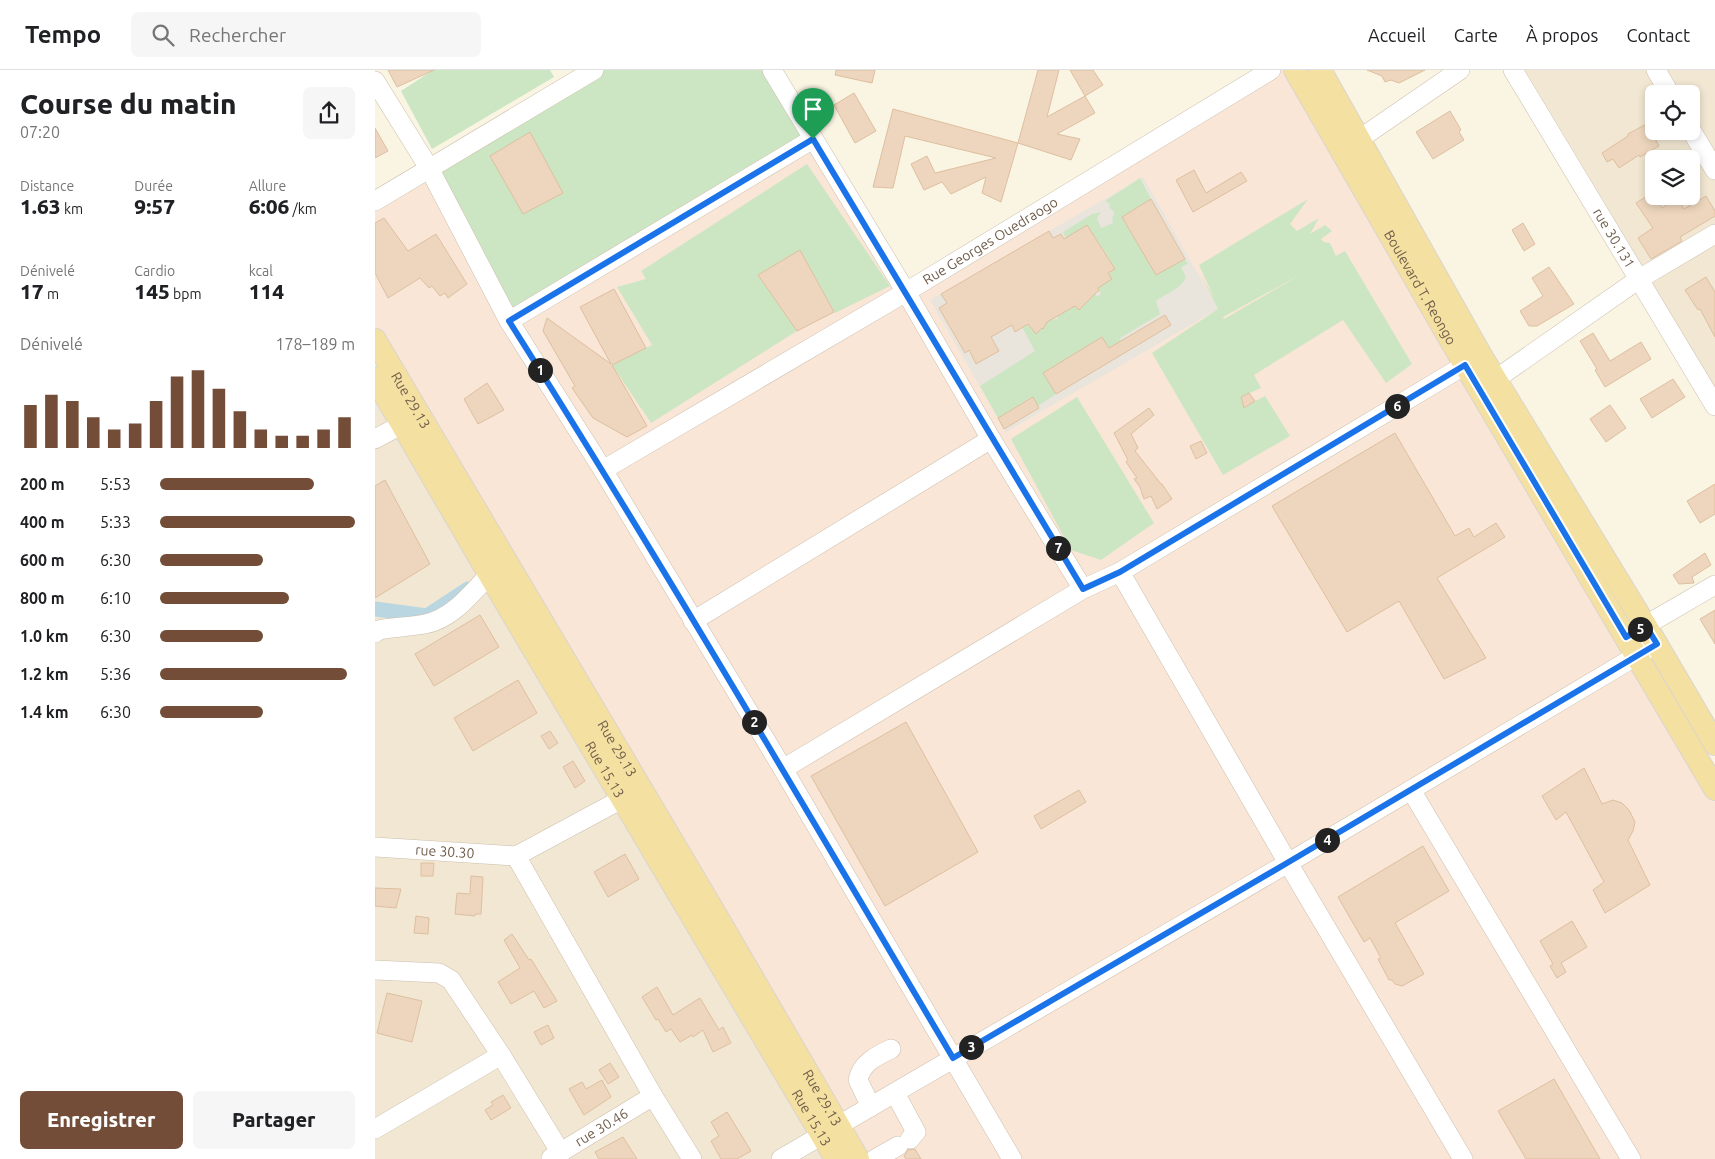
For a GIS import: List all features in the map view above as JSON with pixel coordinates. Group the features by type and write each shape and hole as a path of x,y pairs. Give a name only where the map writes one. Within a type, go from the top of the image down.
{"main road":[{"name":"Boulevard T. Reongo","path":"1295,70 1465,365 1715,789"},
{"name":"Boulevard T. Reongo","path":"1320,70 1480,354 1652,635 1715,744"},
{"name":"Rue 29.13","path":"375,340 710,905 830,1131 858,1159"},
{"name":"Rue 15.13","path":"375,378 622,799 830,1131 836,1159"}],"street":[{"path":"375,201 571,76 594,70"},
{"path":"772,70 906,292 991,439 1083,589"},
{"name":"Rue Georges Ouedraogo","path":"603,470 906,292 1271,70"},
{"path":"1359,140 1460,70"},
{"name":"rue 30.131","path":"1513,70 1715,406"},
{"path":"1659,71 1666,85"},
{"path":"375,81 429,168 509,321 603,470 783,770 1012,1159"},
{"path":"509,321 813,139"},
{"path":"1697,140 1715,170"},
{"path":"1496,378 1639,279 1715,234"},
{"path":"783,770 1083,589 1120,572 1465,365"},
{"path":"375,440 403,424"},
{"path":"693,621 991,439"},
{"path":"1120,572 1287,863 1463,1159"},
{"path":"375,633 378,630 425,624 440,619 461,604 489,575"},
{"path":"781,1159 1411,790 1631,646 1652,635 1715,585"},
{"path":"1411,790 1631,1159"},
{"path":"622,799 515,856 653,1096 692,1159"},
{"name":"rue 30.30","path":"375,847 515,856"},
{"path":"375,970 439,973 451,980 501,1055 555,1156"},
{"path":"871,1107 858,1080 859,1075 864,1065 891,1048"},
{"path":"375,1130 501,1055"},
{"path":"875,1159 904,1143 916,1132 895,1093"},
{"name":"rue 30.46","path":"555,1156 653,1096"}],"shaded area":[{"path":"600,70 773,70 906,292 1271,70 1295,70 1715,783 1715,1159 858,1159 375,340 375,201"},
{"path":"1525,70 1715,70 1715,388"},
{"path":"1143,177 1218,309 1006,432 930,300"},
{"path":"375,395 824,1159 375,1159"}],"green space":[{"path":"433,70 550,70 554,77 432,149 401,91"},
{"path":"604,70 770,70 809,141 511,319 435,171"},
{"path":"807,164 890,286 835,313 800,251 758,275 797,331 651,423 612,365 652,345 617,287 646,279 641,271"},
{"path":"1140,178 1151,199 1122,218 1156,274 1185,259 1188,264 1181,267 1186,277 1177,288 1156,301 1160,314 1120,338 1125,353 1115,359 1101,338 1044,373 1056,394 1038,406 1032,397 998,418 980,386 1035,351 1022,327 1028,324 1036,334 1039,330 1035,323 1044,329 1045,314 1051,320 1058,319 1054,311 1070,300 1079,310 1092,287 1097,297 1101,294 1095,284 1108,277 1113,267 1087,225 1066,238 1063,232 1092,214 1101,212 1097,218 1101,228 1113,223 1112,217 1114,212 1109,207 1110,204 1105,201"},
{"path":"1308,199 1290,224 1297,231 1319,218 1310,234 1325,225 1332,231 1321,239 1324,242 1330,243 1336,256 1345,251 1412,364 1386,383 1343,320 1254,375 1261,388 1241,397 1244,407 1265,396 1290,436 1223,475 1152,353 1218,309 1198,270 1214,298 1199,265","holes":["1305,272 1224,319 1223,317"]},
{"path":"1077,397 1154,523 1101,560 1071,550 1011,439"}],"building":[{"path":"388,70 434,70 397,87"},
{"path":"836,70 875,70 872,83 835,75"},
{"path":"1038,70 1059,70 1047,117 1085,96 1095,113 1057,134 1080,139 1071,160 1018,143"},
{"path":"1070,70 1093,70 1103,85 1085,96"},
{"path":"1367,70 1425,70 1399,83 1391,80 1385,82 1382,76"},
{"path":"854,93 876,131 855,143 834,105"},
{"path":"893,109 1018,143 1001,202 982,193 986,177 951,194 942,182 924,190 911,164 927,156 935,173 996,158 905,136 893,188 873,187"},
{"path":"1450,111 1461,130 1459,132 1464,140 1433,159 1416,132"},
{"path":"1645,125 1645,140 1656,140 1659,146 1652,150 1645,150 1645,154 1640,157 1639,155 1619,168 1613,159 1607,162 1602,153 1628,136 1628,134"},
{"path":"375,128 388,151 375,158"},
{"path":"530,132 563,193 523,214 490,156"},
{"path":"1194,170 1206,193 1241,172 1247,181 1193,212 1176,180"},
{"path":"1706,196 1715,211 1715,216 1680,237 1682,241 1651,259 1638,238 1653,228 1636,203 1645,197 1645,205 1660,205 1662,208 1666,205 1681,205 1684,209 1691,205 1700,205 1700,200"},
{"path":"1151,199 1185,259 1156,275 1122,217"},
{"path":"384,218 408,251 436,234 467,284 448,298 445,293 440,296 432,286 429,288 420,278 388,298 375,273 375,223"},
{"path":"1523,223 1535,244 1524,251 1512,230"},
{"path":"1087,225 1115,269 1108,273 1112,279 1098,288 1099,290 1079,310 1075,306 1047,322 1043,329 1036,334 1028,324 1015,332 1012,325 991,337 999,351 976,364 969,350 965,353 939,308 947,303 941,294 1049,231 1053,238 1061,234 1064,239"},
{"path":"800,250 834,312 797,331 758,275"},
{"path":"1549,267 1574,304 1537,326 1529,326 1520,311 1543,296 1532,278"},
{"path":"1706,277 1715,292 1715,337 1700,309 1698,310 1685,290"},
{"path":"614,289 646,348 612,365 647,426 627,437 593,418 572,388 575,386 543,331 547,318 611,364 580,307"},
{"path":"1165,315 1171,325 1056,394 1043,373 1102,337 1109,348"},
{"path":"1593,333 1610,361 1641,342 1651,359 1605,387 1595,370 1597,369 1580,341"},
{"path":"1673,379 1685,397 1652,418 1640,399"},
{"path":"487,383 504,410 478,424 464,399"},
{"path":"1249,393 1255,401 1244,408 1241,397"},
{"path":"1033,397 1039,408 1004,429 998,418"},
{"path":"1610,405 1626,428 1606,442 1590,419"},
{"path":"1149,408 1154,415 1131,434 1138,448 1135,451 1172,499 1157,509 1151,496 1144,499 1140,487 1134,479 1137,478 1126,462 1128,460 1114,433"},
{"path":"1395,433 1455,536 1469,528 1474,537 1496,523 1505,537 1437,578 1486,658 1444,679 1399,601 1347,632 1272,506"},
{"path":"1201,441 1207,453 1196,459 1190,446"},
{"path":"385,480 430,564 375,598 375,486"},
{"path":"1715,484 1715,514 1700,523 1687,501"},
{"path":"1705,553 1711,565 1692,577 1694,583 1679,584 1673,575"},
{"path":"1715,610 1715,644 1700,619"},
{"path":"480,615 499,647 434,686 415,654"},
{"path":"518,680 537,713 473,751 454,718"},
{"path":"906,722 978,852 885,906 811,776"},
{"path":"550,731 558,743 549,749 541,736"},
{"path":"573,761 585,781 575,788 563,767"},
{"path":"1584,768 1602,804 1613,800 1622,803 1629,810 1635,822 1628,840 1650,885 1605,913 1593,890 1604,882 1566,812 1556,820 1542,796"},
{"path":"1079,790 1086,802 1041,829 1034,816"},
{"path":"1423,846 1449,891 1395,923 1424,974 1402,986 1389,980 1378,959 1381,958 1370,938 1364,942 1338,897"},
{"path":"625,854 639,879 608,897 594,872"},
{"path":"421,863 434,863 433,876 421,876"},
{"path":"471,876 483,877 481,914 475,914 475,916 455,914 457,893 470,894"},
{"path":"375,888 401,889 396,908 375,906"},
{"path":"416,916 429,918 428,934 414,933"},
{"path":"1572,921 1587,947 1561,963 1566,972 1557,978 1550,966 1553,964 1540,941"},
{"path":"512,934 529,960 531,959 557,1001 544,1008 534,991 511,1004 498,982 520,968 504,940"},
{"path":"657,987 673,1015 700,998 719,1030 723,1027 731,1043 713,1052 703,1030 693,1037 692,1035 680,1042 671,1029 666,1032 642,997"},
{"path":"387,993 422,1001 412,1042 377,1033"},
{"path":"548,1025 554,1038 541,1045 534,1032"},
{"path":"610,1063 619,1077 608,1084 599,1070"},
{"path":"1554,1079 1600,1159 1526,1159 1498,1111"},
{"path":"602,1080 611,1097 584,1115 569,1089 582,1082 586,1089"},
{"path":"503,1095 511,1108 491,1120 485,1110 493,1105 491,1102"},
{"path":"727,1112 751,1151 737,1159 721,1159 711,1141 719,1136 711,1122"},
{"path":"623,1137 637,1159 599,1159 595,1152"},
{"path":"915,1149 921,1159 906,1159 904,1156 908,1150"}],"waterway":[{"path":"375,609 427,616 468,589"}],"route":[{"path":"813,139 906,292 991,439 1083,589 1120,572 1465,365 1626,637 1646,626 1657,644 953,1058 603,470 509,321 813,139"}]}
